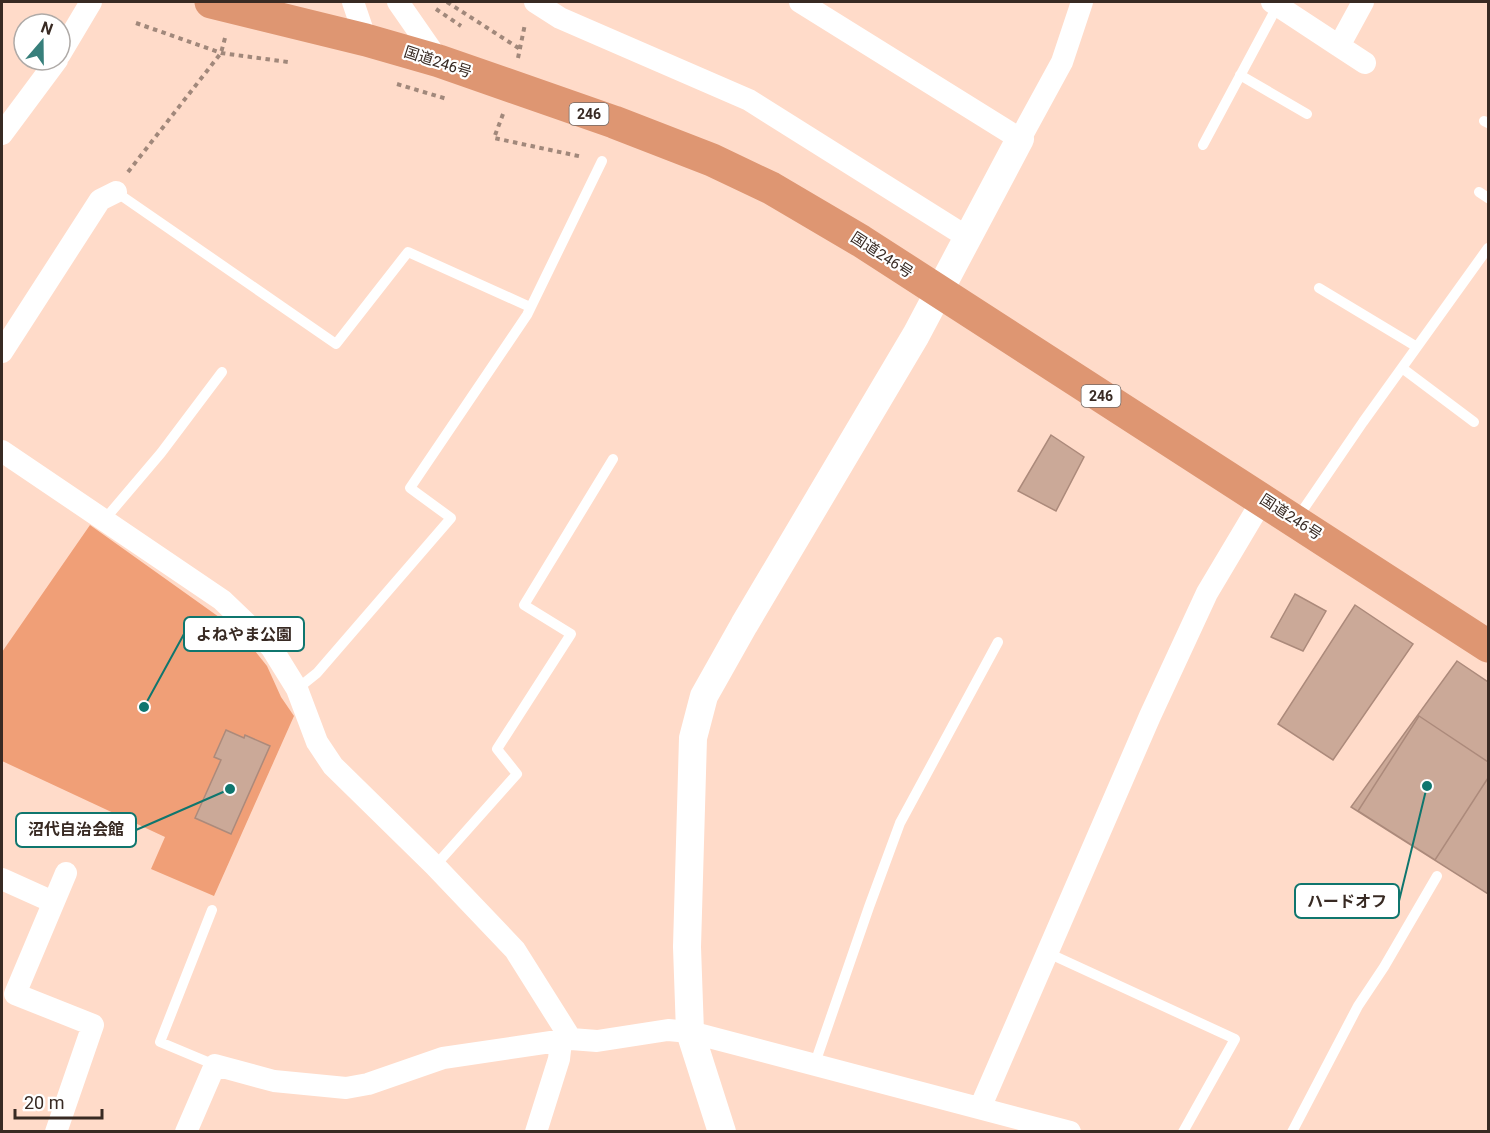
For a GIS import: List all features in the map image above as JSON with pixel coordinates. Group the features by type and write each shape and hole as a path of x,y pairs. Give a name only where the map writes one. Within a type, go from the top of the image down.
{"highway":[{"name":"国道246号","path":"211,2 366,40 440,62 614,122 712,160 771,188 861,241 1488,646"}],"street":[{"path":"72,34 91,2"},
{"path":"354,2 366,40"},
{"path":"398,2 440,62"},
{"path":"535,2 560,18 749,100 967,237"},
{"path":"800,2 1020,139"},
{"path":"722,1131 690,1032 687,947 693,738 704,696 916,335 1062,62 1082,2"},
{"path":"1339,46 1363,2"},
{"path":"1275,3 1365,63"},
{"path":"2,134 48,72"},
{"path":"2,352 100,200 116,192"},
{"path":"2,451 222,600 271,646 297,689 317,742 333,766 435,866 515,950 566,1040 536,1131"},
{"path":"980,1108 1150,716 1208,593 1263,499"},
{"path":"56,1131 93,1025 15,994 66,873"},
{"path":"2,879 53,902"},
{"path":"186,1131 215,1065 274,1081 345,1088 368,1084 443,1058 566,1040 597,1041 668,1030 690,1032 815,1063 1070,1131"}],"lane":[{"path":"1203,145 1275,3"},
{"path":"1240,75 1307,114"},
{"path":"297,689 316,673 451,518 410,488 527,315 602,161"},
{"path":"116,192 336,344 408,252 530,307"},
{"path":"1296,520 1488,248"},
{"path":"1319,288 1417,347"},
{"path":"1402,368 1474,422"},
{"path":"105,519 161,453 222,372"},
{"path":"435,866 517,774 497,749 571,634 524,605 613,459"},
{"path":"815,1063 900,823 998,642"},
{"path":"1292,1131 1358,1006 1384,967 1437,876"},
{"path":"212,910 160,1042 215,1065"},
{"path":"1048,953 1235,1039 1183,1131"}],"path":[{"path":"447,2 520,49"},
{"path":"435,8 461,26"},
{"path":"136,23 220,53 288,62"},
{"path":"116,192 133,163 220,53 227,31"},
{"path":"502,116 494,138 602,161"}],"shaded area":[{"path":"90,525 240,632 267,666 281,697 294,716 214,896 151,869 165,837 2,761 2,652"}],"building":[{"path":"1051,435 1084,457 1056,511 1018,491"},
{"path":"1295,594 1326,611 1303,651 1271,637"},
{"path":"1355,605 1413,644 1333,760 1278,724"},
{"path":"1457,661 1488,682 1488,894 1351,807"},
{"path":"1419,716 1488,762 1488,778 1435,860 1358,811"},
{"path":"226,730 270,746 231,834 195,818 221,760 214,757"}],"place":[{"name":"よねやま公園","path":"144,707"},
{"name":"ハードオフ","path":"1427,786"},
{"name":"沼代自治会館","path":"230,789"}]}
